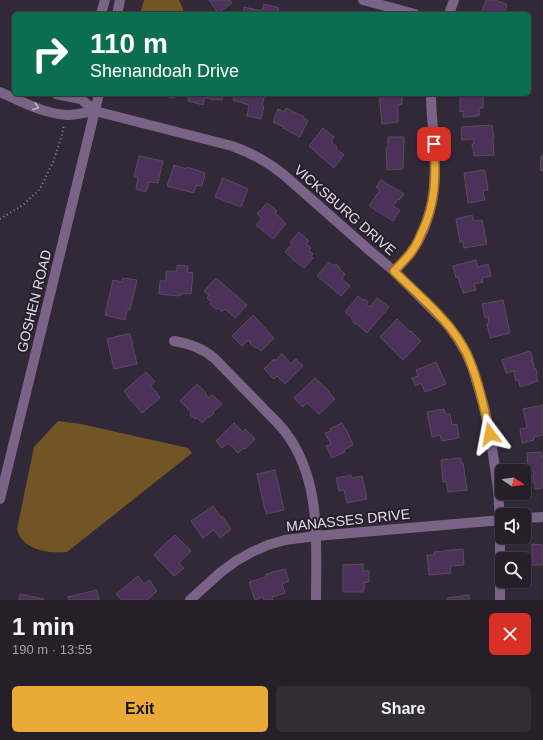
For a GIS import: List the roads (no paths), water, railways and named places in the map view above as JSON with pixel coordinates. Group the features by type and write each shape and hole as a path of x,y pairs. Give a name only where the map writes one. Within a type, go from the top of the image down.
{"street":[{"path":"102,12 105,0"},
{"path":"117,12 120,0"},
{"path":"363,0 408,12"},
{"path":"450,12 454,0"},
{"path":"0,91 12,91"},
{"path":"0,91 48,112 72,115 95,111"},
{"path":"66,96 81,99 95,111"},
{"path":"91,96 95,111"},
{"name":"GOSHEN ROAD","path":"0,499 99,96"},
{"path":"394,271 409,255 418,242 429,215 433,200 436,171 431,96"},
{"name":"VICKSBURG DRIVE","path":"95,111 232,146 260,158 284,175 394,271 448,325 466,353 473,369 490,434 500,508"},
{"path":"174,341 196,346 214,358 285,432 295,446 309,478 313,495 316,536 316,600"},
{"path":"531,518 543,517"},
{"name":"MANASSES DRIVE","path":"190,600 221,572 236,561 268,545 285,540 495,521"},
{"name":"VICKSBURG DRIVE","path":"500,600 501,544"}]}
